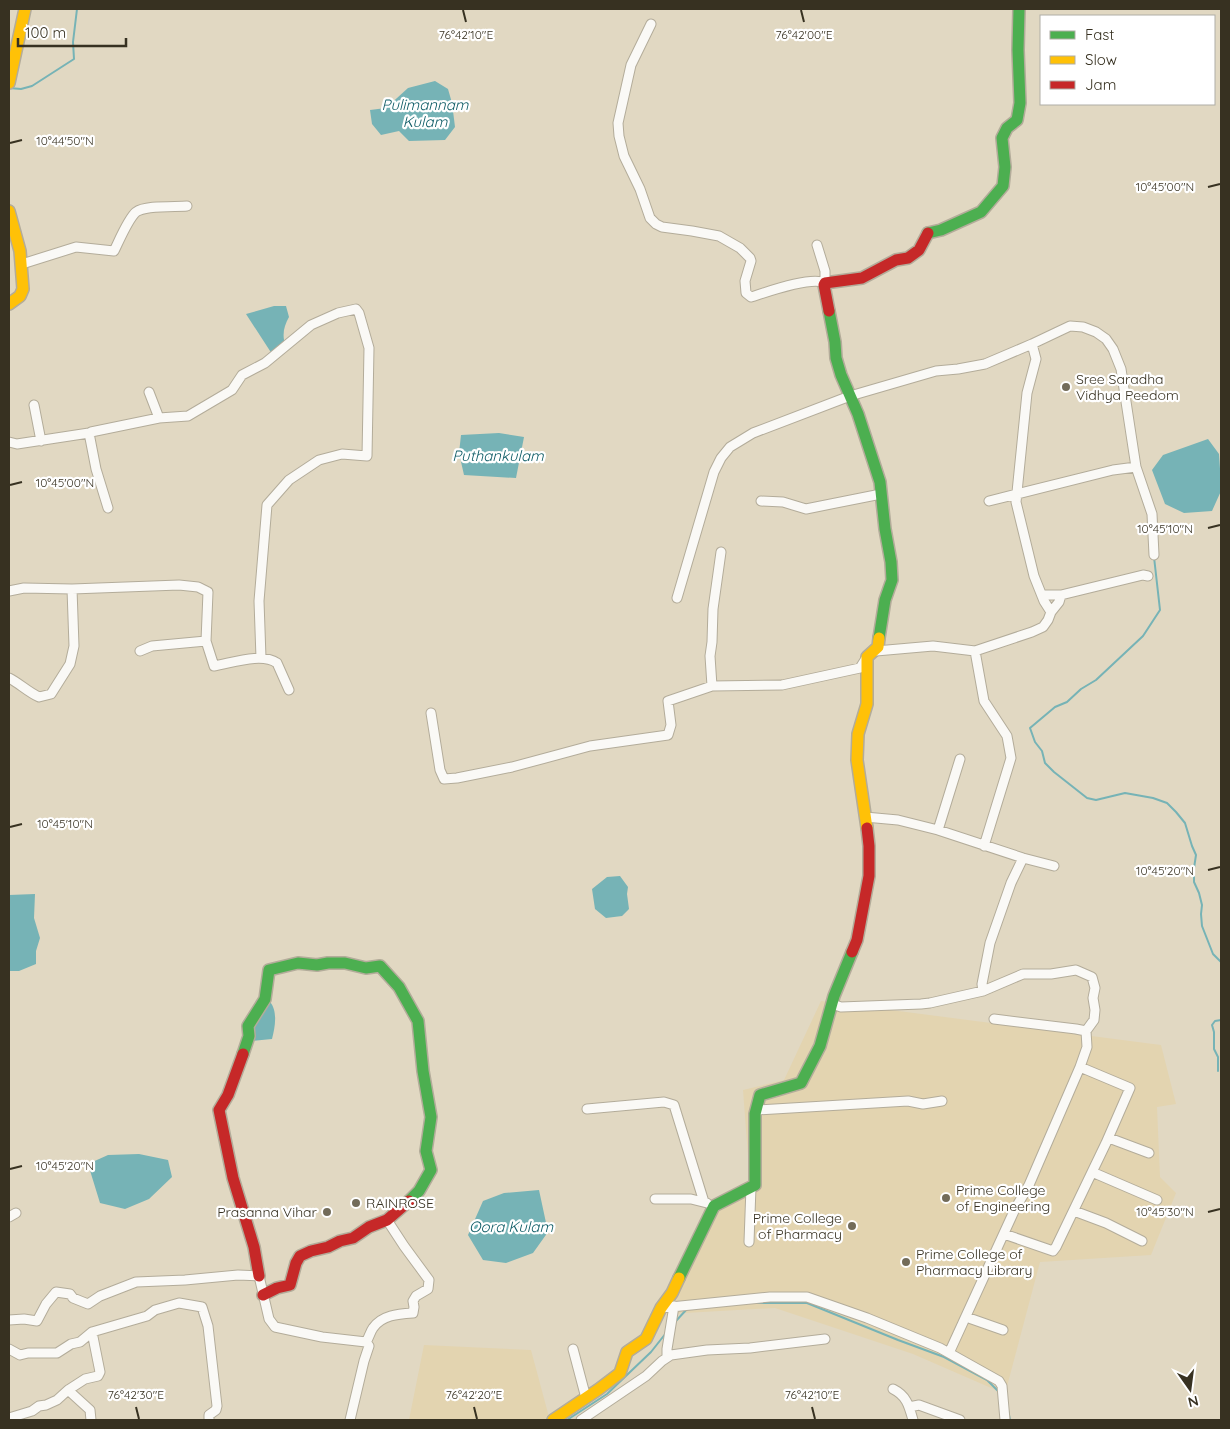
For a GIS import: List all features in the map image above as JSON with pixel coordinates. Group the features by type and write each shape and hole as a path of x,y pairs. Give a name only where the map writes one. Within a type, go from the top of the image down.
{"street":[{"path":"10,77 25,9"},
{"path":"650,24 631,65 618,123 624,156 640,189 650,218 656,224 662,228 719,236 740,248 750,258 745,285 746,293 751,297 790,285 818,280 825,283 862,278 896,260 908,258 919,250 928,233 941,230 981,212 1001,190 1004,183 1002,138 1007,128 1017,120 1020,103 1019,9"},
{"path":"22,264 76,247 114,250 137,211 145,208 187,206"},
{"path":"9,211 20,251 23,289 20,296 9,304"},
{"path":"817,244 825,271 824,285 835,342 836,358 841,376 858,414 880,482 892,580 885,600 876,651 933,646 974,652 1032,632 1043,626 1059,602 1061,595"},
{"path":"91,432 159,418 188,416 232,390 242,375 265,363 311,325 338,313 356,309 359,313 369,348 367,456 342,454 319,460 289,480 267,505 259,601 261,658"},
{"path":"677,598 714,472 721,458 730,447 753,433 850,396 936,370 958,369 985,364 1070,326 1083,327 1096,332 1106,339 1113,349 1121,369 1136,467 1152,514 1154,555"},
{"path":"1032,344 1036,358 1027,393 1016,502 1034,576 1044,601 1051,612"},
{"path":"149,392 159,418"},
{"path":"34,405 41,441"},
{"path":"9,442 17,444 88,433 96,469 108,508"},
{"path":"989,501 1113,470 1136,467"},
{"path":"761,501 782,502 806,509 881,494"},
{"path":"712,686 710,656 713,609 721,552"},
{"path":"1042,595 1061,595 1143,575 1148,576"},
{"path":"9,591 24,588 72,589 179,585 198,587 208,592 206,641 214,666 261,658 273,660 277,663 289,690"},
{"path":"9,678 28,692 39,697 51,694 70,664 74,646 72,589"},
{"path":"140,651 152,646 206,641"},
{"path":"431,713 440,770 444,778 457,778 512,767 590,746 668,735 671,725 668,701 712,686 782,685 860,668 867,657 878,647"},
{"path":"974,652 984,701 1007,736 1012,758 984,846"},
{"path":"655,1199 691,1199 709,1204 755,1185 756,1110 760,1096 801,1082 820,1046 832,1004 857,940 869,876 869,846 856,760 858,734 867,704 867,657"},
{"path":"938,830 960,759"},
{"path":"865,817 898,820 938,830 984,846 1054,866"},
{"path":"983,991 982,984 990,943 1011,883 1023,858"},
{"path":"263,1295 277,1288 290,1285 300,1256 353,1238 369,1227 387,1220 419,1191 431,1170 426,1151 431,1117 423,1071 418,1021 400,987 380,966 366,968 345,963 328,962 317,965 298,963 268,970 265,998 248,1026 249,1036 237,1071 219,1110 231,1175 255,1246 259,1276 263,1295 269,1319 275,1326 322,1338 366,1342"},
{"path":"832,1004 841,1007 852,1005 922,1004 983,991 1023,974 1051,974 1076,970 1092,977 1095,988 1093,998 1094,1020 1086,1032 1087,1047 1080,1067 1029,1185 1015,1209 949,1353"},
{"path":"994,1019 1076,1029 1086,1032"},
{"path":"1004,1234 1053,1250 1109,1138 1130,1088 1080,1067"},
{"path":"756,1110 908,1101 923,1104 942,1101"},
{"path":"554,1420 620,1374 627,1352 646,1340 661,1308 672,1292 709,1204 674,1105 664,1102 587,1109"},
{"path":"1109,1138 1149,1153"},
{"path":"1092,1172 1158,1200"},
{"path":"750,1242 751,1187"},
{"path":"1074,1211 1106,1223 1142,1241"},
{"path":"366,1342 370,1337 372,1329 379,1322 389,1316 413,1313 412,1301 416,1296 428,1289 429,1285 429,1280 387,1220"},
{"path":"9,1320 24,1319 37,1321 46,1304 56,1292 70,1294 74,1298 88,1304 100,1296 136,1282 185,1280 238,1274 259,1276"},
{"path":"661,1308 770,1297 807,1297 867,1318 949,1353 999,1381 1002,1386 1005,1420"},
{"path":"9,1349 20,1355 28,1353 57,1353 70,1344 80,1342 92,1332 147,1316 155,1310 179,1303 202,1307 208,1326 217,1406 216,1410 208,1415 209,1420"},
{"path":"667,1357 674,1306"},
{"path":"966,1317 1003,1330"},
{"path":"9,1418 32,1411 38,1406 52,1403 85,1379 98,1376 100,1372 92,1332"},
{"path":"581,1420 646,1376 667,1357 672,1355 825,1339"},
{"path":"350,1420 369,1346 366,1342"},
{"path":"573,1349 586,1398"},
{"path":"893,1389 908,1403 913,1420"},
{"path":"68,1390 90,1410 91,1420"},
{"path":"909,1407 919,1405 960,1420"}],"shaded area":[{"name":"Prime College of Engineering","path":"821,1001 1161,1045 1176,1104 1157,1107 1160,1177 1176,1193 1151,1255 1040,1262 1005,1394 913,1354 775,1308 667,1314 684,1264 702,1231 707,1204 750,1182 743,1090 784,1080"},
{"path":"424,1345 531,1350 549,1417 543,1420 409,1420"}],"water":[{"name":"Pulimannam Kulam","path":"435,81 448,89 452,103 455,127 445,140 409,141 399,131 381,135 372,124 370,110 386,108 408,88"},
{"path":"274,306 286,306 289,317 284,330 285,344 272,354 246,314"},
{"name":"Puthankulam","path":"499,433 524,437 516,478 464,475 459,453 461,435"},
{"path":"1208,439 1219,454 1221,483 1221,491 1212,511 1184,513 1165,504 1152,470 1163,455"},
{"path":"620,876 628,887 629,909 622,916 606,918 595,909 592,889 607,877"},
{"path":"35,894 34,918 40,938 36,951 36,964 19,971 9,971 9,895"},
{"path":"270,1002 275,1015 272,1039 251,1041 258,1020"},
{"path":"139,1154 168,1160 172,1177 149,1199 125,1209 100,1203 88,1164 108,1155"},
{"name":"Oora Kulam","path":"539,1190 548,1232 533,1253 506,1263 483,1260 468,1235 483,1201 504,1193"}],"waterway":[{"path":"9,88 21,89 32,86 74,59 73,42 77,9"},
{"path":"1154,557 1160,610 1143,636 1096,680 1081,689 1067,702 1055,707 1030,728 1035,742 1042,751 1045,763 1087,798 1096,800 1125,793 1153,798 1167,803 1185,823 1196,855 1194,882 1202,905 1202,926 1213,954 1221,962"},
{"path":"1218,1071 1218,1057 1214,1049 1212,1025 1215,1021 1221,1020"},
{"path":"749,1303 807,1303 944,1357 987,1380 1000,1393"},
{"path":"675,1322 687,1309"},
{"path":"567,1420 607,1394 651,1352 666,1333"},
{"path":"1008,1410 1010,1420"}],"traffic: fast":[{"path":"928,233 941,230 981,212 1003,186 1005,167 1002,138 1007,128 1017,120 1020,103 1019,9"},
{"path":"829,311 836,358 841,375 858,414 880,482 892,580 885,600 879,638"},
{"path":"679,1278 714,1206 755,1185 755,1114 760,1095 801,1083 820,1046 834,996 852,952"},
{"path":"243,1054 249,1036 248,1026 265,999 269,970 298,963 317,965 345,963 366,968 380,966 399,987 418,1021 423,1071 431,1117 426,1151 431,1170 419,1191 409,1201"}],"traffic: slow":[{"path":"9,83 25,9"},
{"path":"9,211 20,251 23,289 20,296 9,304"},
{"path":"867,828 857,760 858,734 867,704 867,657 878,647 879,638"},
{"path":"553,1420 620,1373 627,1352 646,1339 661,1308 672,1293 679,1278"}],"traffic: jam":[{"path":"829,311 825,283 862,278 896,260 908,258 919,250 928,233"},
{"path":"852,952 857,940 869,876 867,828"},
{"path":"243,1054 228,1095 219,1110 233,1178 254,1247 259,1276"},
{"path":"263,1295 277,1288 290,1285 300,1256 353,1238 369,1227 387,1220 409,1201"}],"place":[{"name":"Sree Saradha Vidhya Peedom","path":"1066,387"},
{"name":"Prime College of Engineering","path":"946,1198"},
{"name":"RAINROSE","path":"356,1203"},
{"name":"Prasanna Vihar","path":"327,1212"},
{"name":"Prime College of Pharmacy","path":"852,1226"},
{"name":"Prime College of Pharmacy Library","path":"906,1262"}]}
